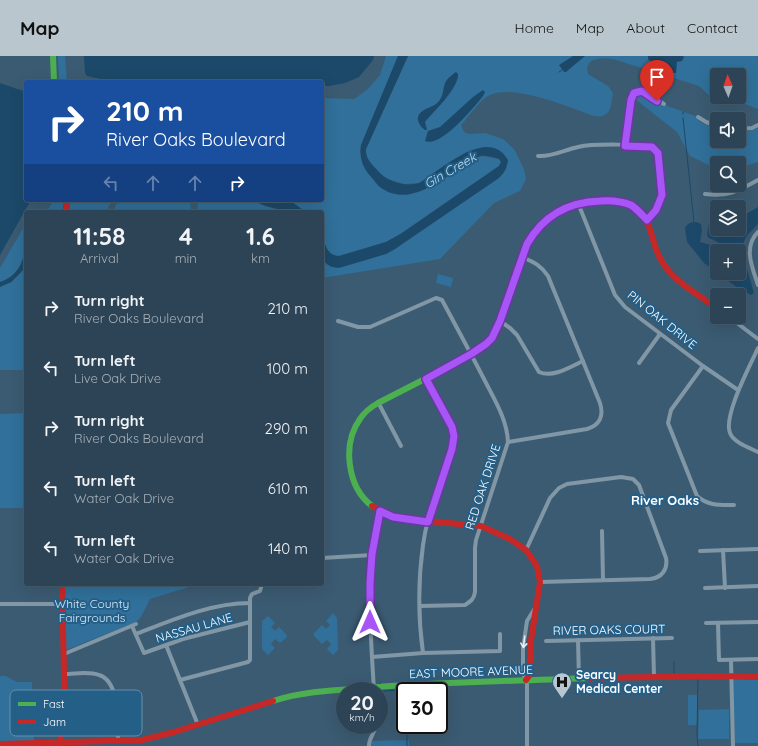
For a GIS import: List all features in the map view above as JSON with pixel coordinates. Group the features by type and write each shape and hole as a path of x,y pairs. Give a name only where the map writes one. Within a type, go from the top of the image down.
{"street":[{"path":"53,56 54,80"},
{"path":"625,146 631,100 634,93 642,91 664,104"},
{"path":"698,117 710,123"},
{"path":"746,128 752,128 758,125"},
{"path":"538,156 546,156 588,145 652,147 655,149 659,157 662,195 656,210 647,220"},
{"path":"705,194 719,196 727,195 758,180"},
{"path":"527,746 526,680 530,674 531,648 540,582 536,566 526,550 510,539 481,526 428,522 393,517 380,511 364,499 354,485 351,475 351,435 354,427 360,416 378,402 426,379 471,354 492,338 500,321 522,258 534,233 547,219 568,206 578,203 609,200 631,206 647,220 660,258 666,269 710,303"},
{"name":"PIN OAK DRIVE","path":"578,203 615,294 625,307 703,366 738,390"},
{"path":"758,232 752,237 749,247 750,258 758,286"},
{"name":"RED OAK DRIVE","path":"420,606 465,605 471,602 474,598 475,548 508,442 591,428 598,422 602,414 601,406 548,276 542,268 535,263 522,258"},
{"path":"338,321 358,328 370,327 436,298 442,300 503,417 507,430 508,442"},
{"path":"500,321 517,335 539,372 550,374 583,361"},
{"path":"738,324 758,339"},
{"path":"639,363 660,334"},
{"path":"758,348 738,390 729,424 730,434 734,440 758,452"},
{"path":"703,366 671,410 668,423 697,496 709,504 734,505"},
{"path":"423,653 421,637 420,576 426,524 428,522 452,449 454,436 452,427 426,379"},
{"path":"378,402 401,446"},
{"path":"526,550 550,498 559,488 567,484 621,477 633,479 639,485 664,550 666,568 663,574 654,579 540,582"},
{"path":"374,682 370,583 372,554 380,511"},
{"path":"602,531 603,580"},
{"path":"700,550 758,549"},
{"path":"723,550 725,588"},
{"path":"324,558 372,554"},
{"path":"62,586 64,690"},
{"path":"180,680 248,662 250,660 250,596 260,591 262,586"},
{"path":"705,588 758,586"},
{"path":"64,654 134,625 136,634 185,615 234,603 250,603"},
{"path":"0,604 62,604"},
{"name":"NASSAU LANE","path":"136,634 144,653 183,639 250,622"},
{"path":"706,623 758,622"},
{"path":"718,623 720,660 758,659"},
{"path":"372,656 423,653 500,652 500,634"},
{"path":"653,638 654,676"},
{"name":"RIVER OAKS COURT","path":"546,641 672,638"},
{"path":"578,640 579,679"},
{"path":"166,645 198,725"},
{"path":"731,660 732,746"},
{"path":"64,674 99,675 107,680 111,690"},
{"name":"EAST MOORE AVENUE","path":"388,688 526,680 654,676 758,677"},
{"name":"EAST MOORE AVENUE","path":"0,744 121,743 151,738 198,725 287,697 316,692 336,691"},
{"path":"369,746 369,740 372,734"}],"green space":[{"path":"58,56 65,56 67,80 59,80"},
{"path":"386,56 398,56 361,145 360,152 393,193 443,180 474,158 482,156 499,159 501,162 499,166 396,237 386,242 339,256 328,251 324,242 324,210 303,210 292,202 324,202 324,98 354,99 368,89 380,75"},
{"path":"408,56 758,56 758,109 745,104 746,104 746,68 710,68 710,96 699,86 613,59 594,60 587,68 588,74 608,86 613,93 611,107 604,116 594,116 556,102 526,94 511,92 498,93 488,96 461,125 464,132 469,134 485,133 503,139 514,149 524,169 526,179 520,191 494,203 440,259 324,278 324,260 386,254 395,249 508,160 468,151 419,183 404,184 384,178 368,161 366,149"},
{"path":"639,93 643,94 663,106 665,105 695,116 701,123 710,126 710,148 746,148 746,132 758,128 758,162 746,166 746,156 710,156 710,166 690,156 677,132 635,99 636,95"},
{"path":"52,202 63,202 63,210 48,210"},
{"path":"70,202 112,202 108,207 108,210 70,210"},
{"path":"119,202 190,202 191,210 115,210 115,206"},
{"path":"197,202 256,202 267,207 280,210 197,210"},
{"path":"24,226 23,260 18,269 9,279 0,282 0,268"},
{"path":"24,269 24,370 0,370 0,287 12,282"},
{"path":"438,274 453,278 451,287 436,283"},
{"path":"24,413 24,508 0,508 0,414"},
{"name":"White County Fairgrounds","path":"65,586 192,586 150,599 141,617 136,622 66,650"},
{"path":"333,613 337,618 338,650 333,655 327,649 331,644 327,640 322,644 314,636 314,633 322,625 326,629 330,625 326,621"},
{"path":"268,616 275,623 271,627 275,631 279,627 287,637 280,643 275,639 271,644 275,648 268,655 262,649 262,621"},
{"path":"0,676 6,676 17,682 32,682 32,690 10,690 10,736 34,736 34,741 0,742"},
{"path":"733,679 758,680 758,743 735,743"},
{"path":"688,695 697,695 697,725 688,725"},
{"path":"729,709 729,739 698,739 699,710"},
{"path":"409,740 409,746 372,746 372,741"}],"water":[{"path":"84,56 374,56 373,60 359,77 345,83 329,86 324,86 324,80 105,80 87,76 85,73"},
{"name":"Gin Creek","path":"398,56 408,56 366,149 368,159 379,172 392,181 403,184 414,184 421,182 469,151 480,148 491,147 500,151 508,160 504,172 499,178 395,249 386,254 339,268 332,267 327,265 324,261 324,240 329,252 339,256 386,242 402,233 499,166 501,162 499,159 490,156 478,157 469,161 430,187 410,194 400,195 390,193 380,187 366,171 362,163 361,145"},
{"path":"573,56 585,56 566,72 564,72 559,65"},
{"path":"648,56 684,57 682,61 677,62 676,73 674,73 652,63 648,59"},
{"path":"456,72 458,74 455,86 425,122 427,130 425,130 419,123 419,114 439,101 446,81"},
{"path":"0,83 24,91 24,202 30,202 0,255"},
{"path":"483,90 485,92 483,96 448,133 432,142 425,141 428,131 440,127 473,97"},
{"path":"257,202 292,202 303,210 284,210"},
{"path":"758,207 758,224 745,239 743,244 720,244 709,238 707,235 709,223 710,236 746,236 746,214"},
{"path":"696,222 701,224 702,230 700,242 710,245 710,268 704,263 687,242 685,228 690,223"},
{"path":"24,251 24,269 11,282 0,287 0,282 14,274 21,265"},
{"path":"746,264 754,293 751,295 746,292 746,288 738,288 727,280 746,280"}],"waterway":[{"path":"683,118 694,222"},
{"path":"674,662 674,673"},
{"path":"698,679 698,746"},
{"path":"388,691 396,690"},
{"path":"407,734 407,746"}],"traffic: fast":[{"path":"53,56 54,80"},
{"path":"372,506 357,488 352,477 350,465 349,453 351,440 354,429 362,416 378,403 480,349 493,335 500,319"},
{"path":"273,701 286,697 312,693 404,685 589,678"}],"traffic: jam":[{"path":"500,319 520,259 529,242 540,227 555,215 573,206 602,200 621,202 637,210 645,219 659,256 669,272 676,279 710,303"},
{"path":"67,202 67,210"},
{"path":"372,506 405,519 481,526 510,539 526,550 537,566 540,582 531,640 530,674 526,680"},
{"path":"62,586 64,690"},
{"path":"589,678 723,676 758,677"},
{"path":"0,744 142,740 174,732 273,701"},
{"path":"59,746 61,736"}],"place":[{"name":"Searcy Medical Center","path":"562,699"}],"district":[{"name":"River Oaks","path":"665,500"}],"route":[{"path":"370,622 372,554 380,511 393,517 428,522 452,449 454,436 452,427 426,379 471,354 492,338 500,321 527,244 540,226 555,213 568,206 578,203 609,200 631,206 647,220 652,215 659,206 662,195 658,153 652,147 625,146 631,100 634,93 638,91 645,92 657,101"}]}
